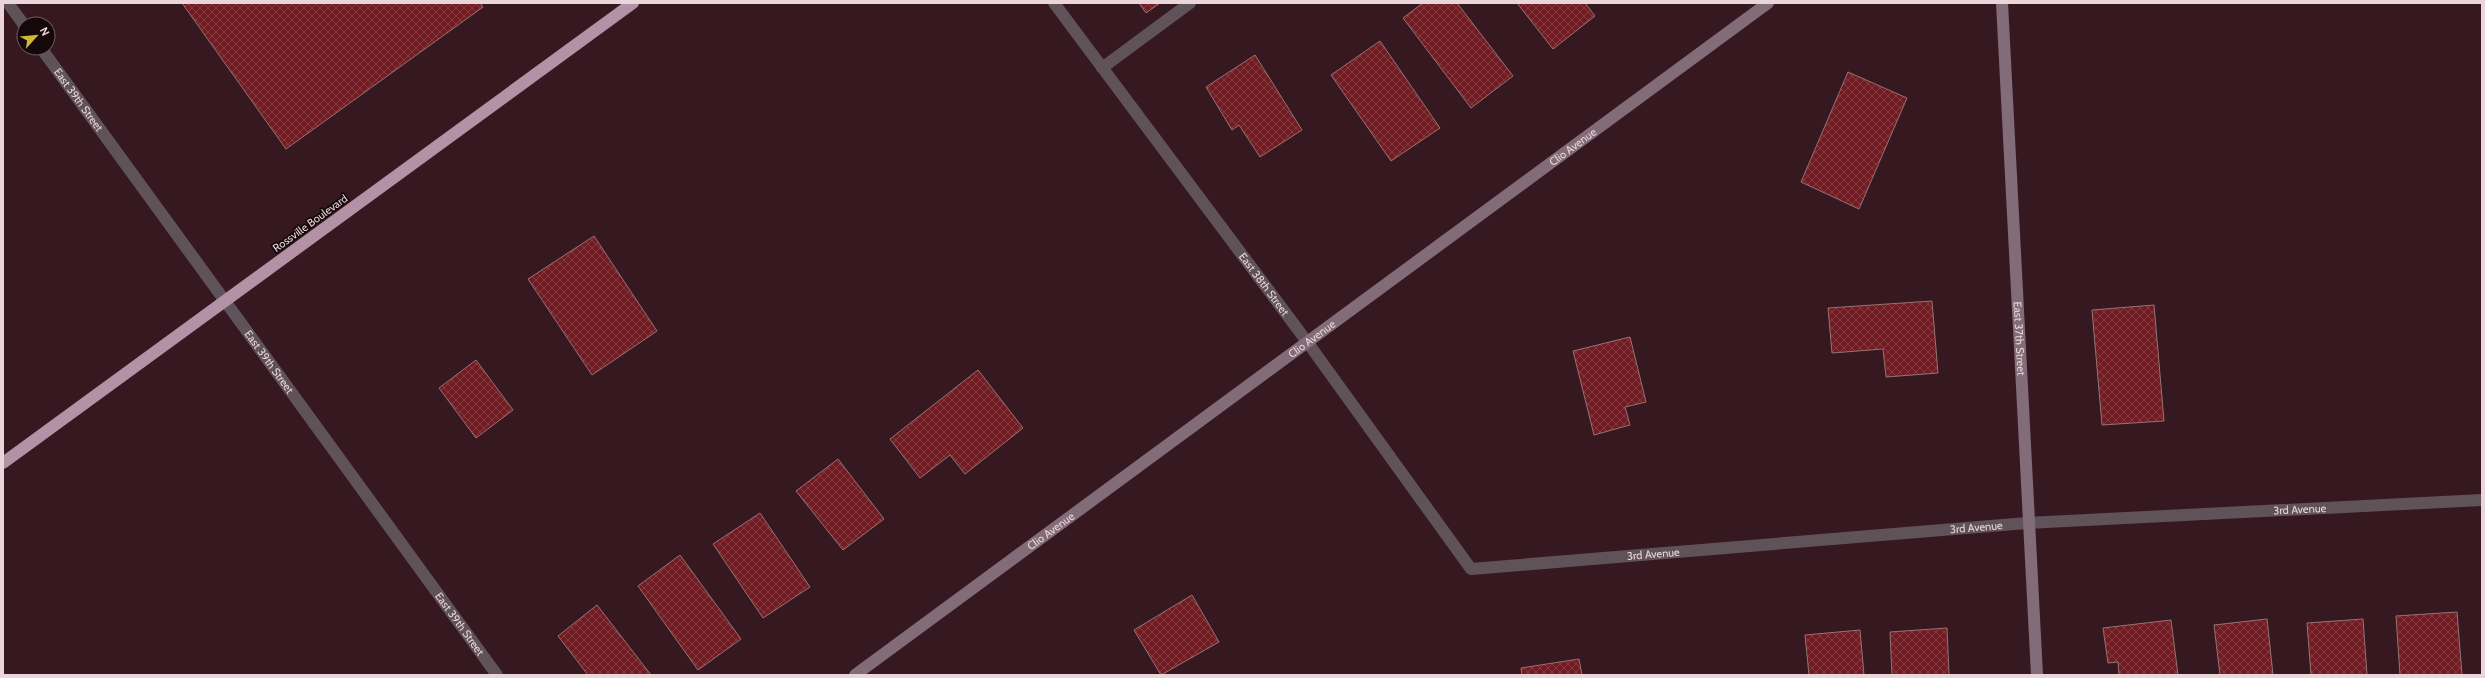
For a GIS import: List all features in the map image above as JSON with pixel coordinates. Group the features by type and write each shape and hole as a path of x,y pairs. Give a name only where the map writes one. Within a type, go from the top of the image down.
{"highway":[{"name":"Rossville Boulevard","path":"3,464 633,3"}],"street":[{"path":"8,3 17,16"},
{"name":"East 38th Street","path":"1054,3 1308,343 1470,568"},
{"path":"1102,68 1190,3"},
{"name":"Clio Avenue","path":"855,675 1768,3"},
{"name":"East 37th Street","path":"2002,3 2027,523 2037,675"},
{"name":"East 39th Street","path":"47,56 224,302 497,675"},
{"name":"3rd Avenue","path":"1470,568 2027,523 2482,500"}],"building":[{"path":"182,3 480,3 483,7 286,149"},
{"path":"1139,3 1160,3 1146,13"},
{"path":"1423,3 1457,3 1513,76 1471,108 1403,18"},
{"path":"1517,3 1585,3 1595,16 1553,49"},
{"path":"1380,41 1440,128 1391,161 1331,75"},
{"path":"1255,55 1302,130 1260,157 1239,125 1232,130 1206,87"},
{"path":"1848,72 1907,98 1859,209 1801,182"},
{"path":"594,236 657,331 592,375 528,279"},
{"path":"1932,301 1938,373 1886,377 1883,349 1832,353 1828,308"},
{"path":"2154,305 2164,421 2102,425 2092,310"},
{"path":"1630,337 1646,402 1625,407 1630,425 1594,435 1573,351"},
{"path":"476,360 513,410 476,438 439,388"},
{"path":"978,370 1023,428 965,474 950,455 920,478 890,439"},
{"path":"838,459 884,519 843,550 796,491"},
{"path":"760,513 810,587 763,618 713,544"},
{"path":"680,555 741,639 698,670 638,586"},
{"path":"1192,595 1219,642 1161,675 1134,630"},
{"path":"597,605 651,675 588,675 558,636"},
{"path":"2457,612 2462,675 2400,675 2396,616"},
{"path":"2267,619 2273,675 2220,675 2214,625"},
{"path":"2363,619 2367,675 2311,675 2307,623"},
{"path":"2171,620 2178,675 2119,675 2118,662 2108,663 2103,628"},
{"path":"1947,628 1949,675 1892,675 1890,632"},
{"path":"1860,630 1864,675 1809,675 1805,635"},
{"path":"1579,659 1582,675 1522,675 1521,668"}]}
